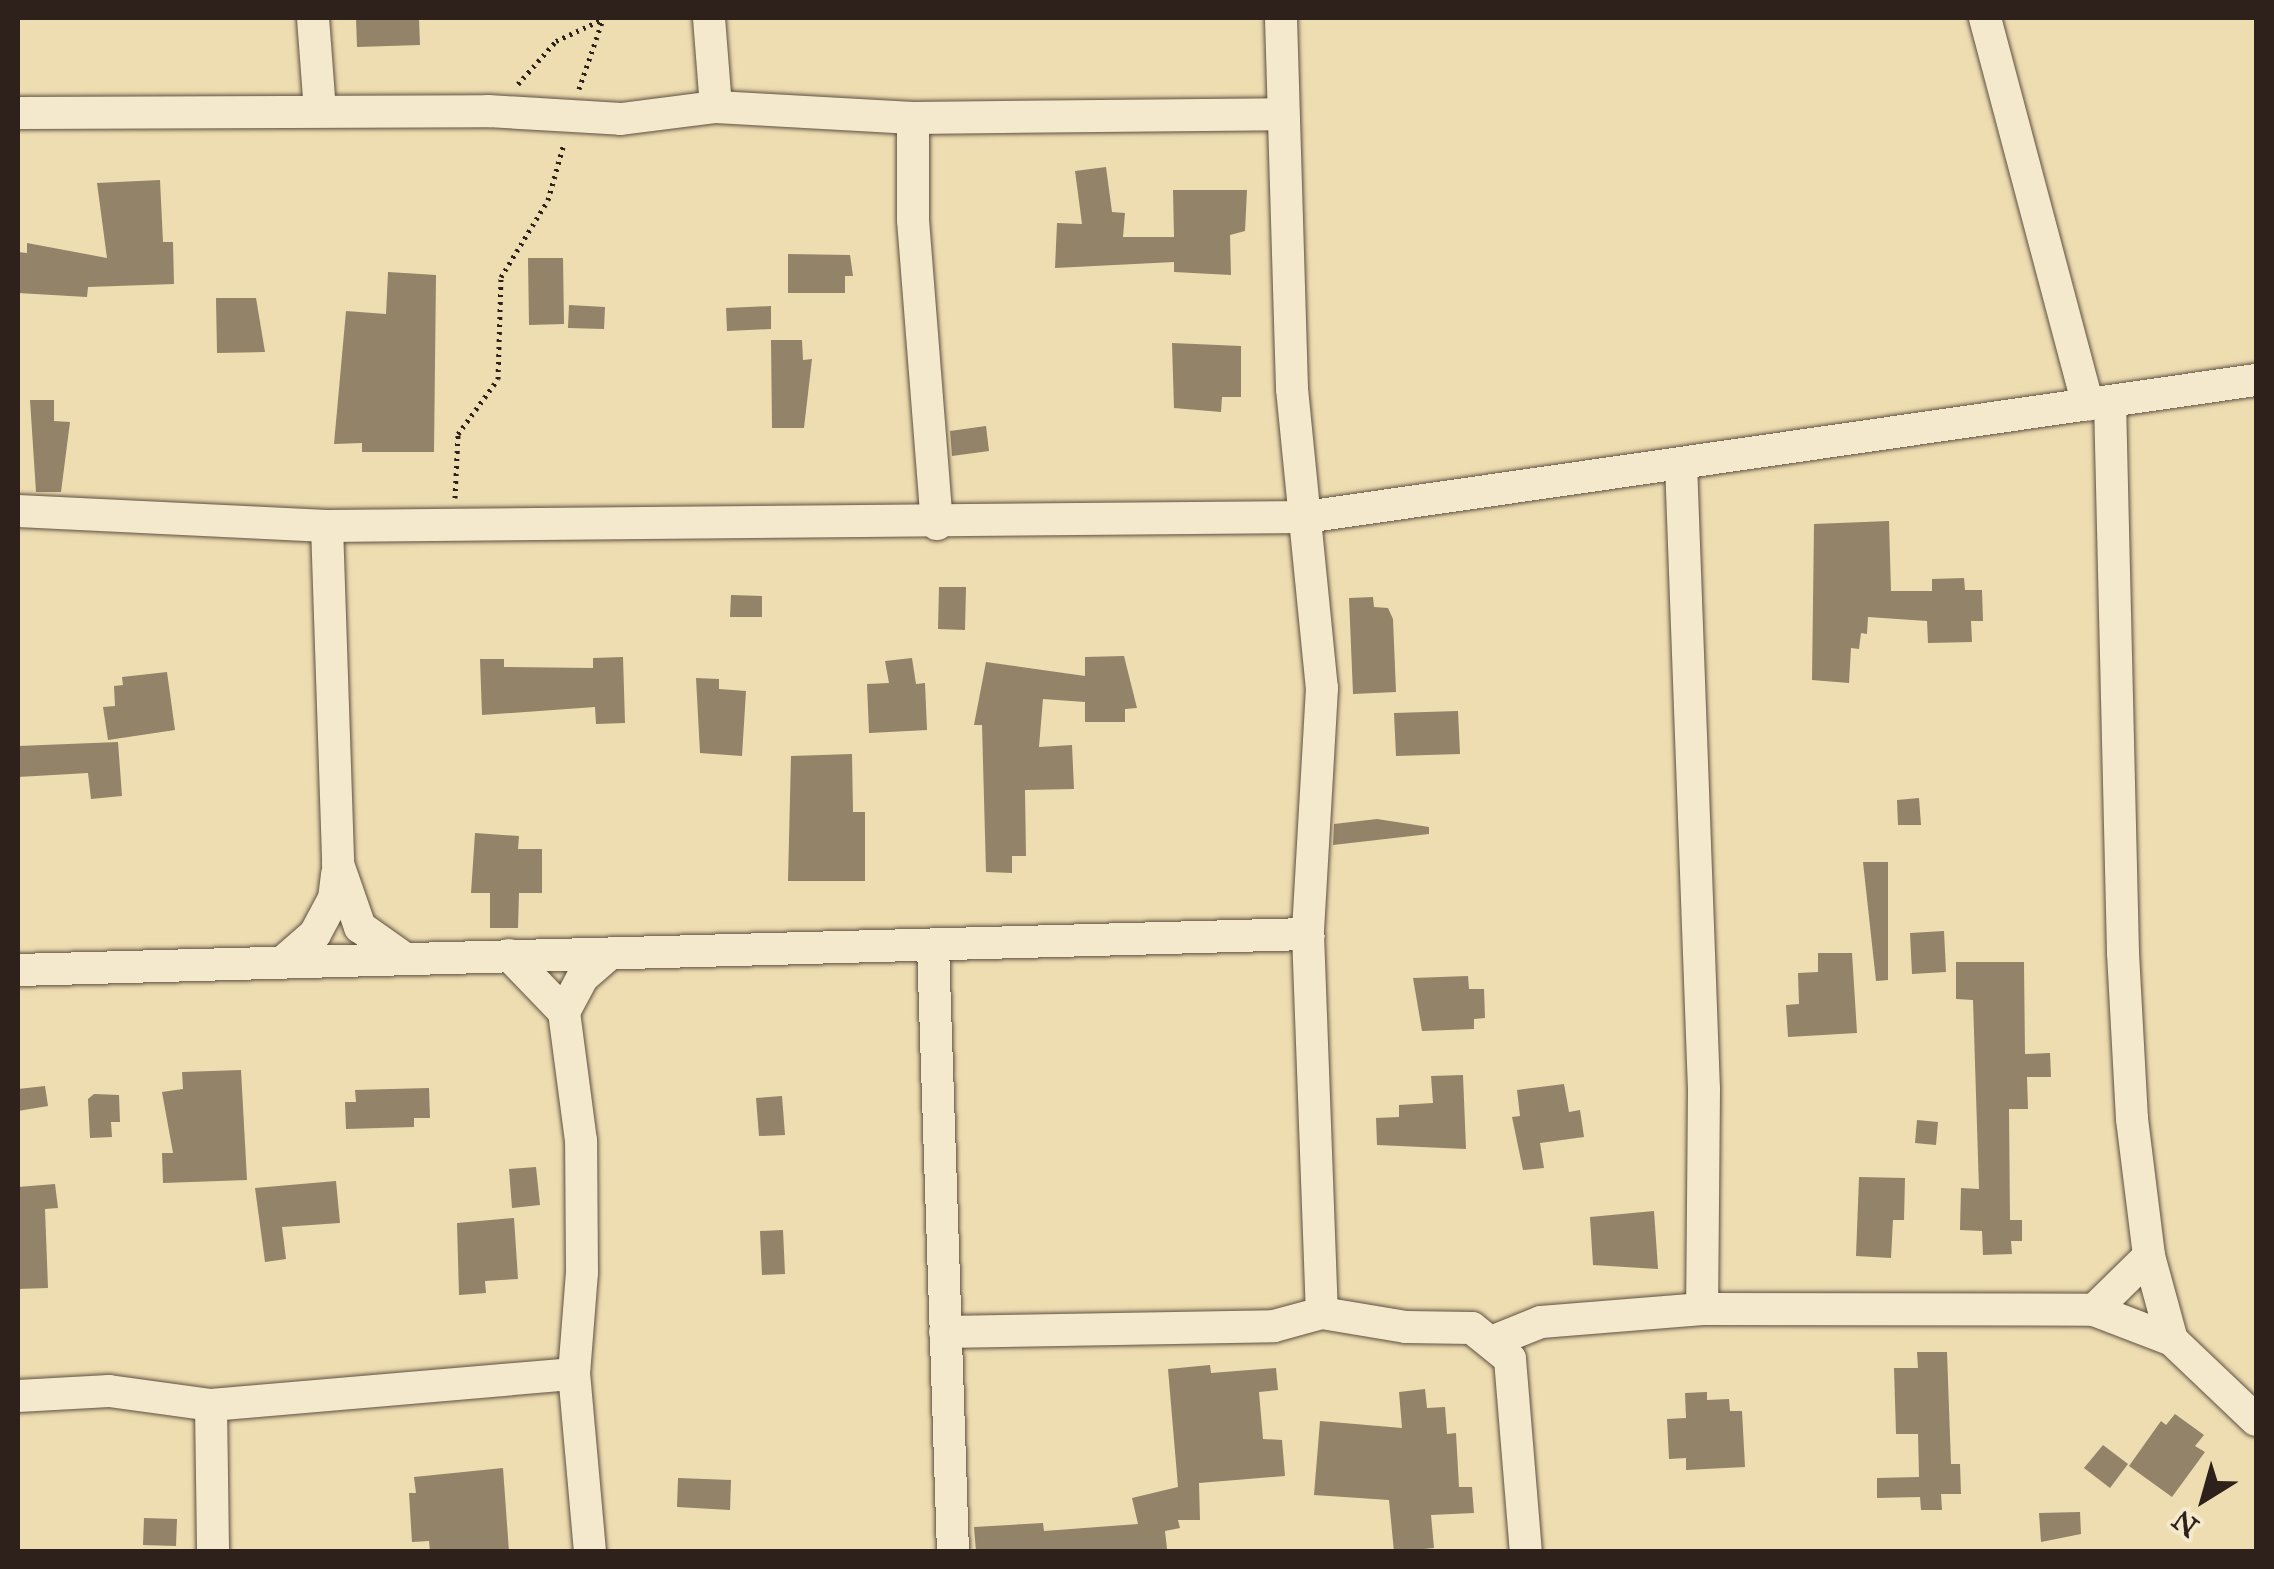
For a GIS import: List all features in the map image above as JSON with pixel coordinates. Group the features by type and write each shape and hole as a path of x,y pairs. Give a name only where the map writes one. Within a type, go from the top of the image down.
{"street":[{"path":"313,18 320,111"},
{"path":"709,18 716,107"},
{"path":"1281,18 1292,389 1322,688 1308,934 1322,1313"},
{"path":"1985,18 2099,402 2132,1119 2149,1256 2172,1340"},
{"path":"18,113 488,111 622,119 716,107 913,118 1282,114"},
{"path":"913,118 913,220 937,524"},
{"path":"18,511 328,526 937,524 1306,517 2256,380"},
{"path":"1681,463 1704,1089 1702,1309"},
{"path":"285,960 315,934 334,899 338,864 328,526"},
{"path":"338,864 360,927 401,956"},
{"path":"18,970 401,956 609,954 1308,934"},
{"path":"934,946 954,1552"},
{"path":"590,1552 574,1374 582,1272 581,1141 564,1012 583,977 609,954"},
{"path":"509,955 564,1012"},
{"path":"2094,1310 2149,1256"},
{"path":"1491,1342 1541,1322 1702,1309 2094,1310 2172,1340 2256,1420"},
{"path":"945,1332 1274,1326 1322,1313 1406,1327 1472,1328 1491,1342 1515,1372 1526,1552"},
{"path":"18,1396 109,1391 211,1405 574,1374"},
{"path":"211,1405 212,1552"}],"path":[{"path":"488,111 556,41 604,18"},
{"path":"458,526 458,434 498,379 501,277 548,200 604,18"}],"building":[{"path":"356,18 419,18 420,45 357,47"},
{"path":"1106,167 1112,212 1125,213 1123,237 1174,237 1173,190 1247,190 1245,231 1230,235 1231,275 1174,272 1174,262 1055,268 1057,223 1082,224 1075,171"},
{"path":"160,180 163,242 173,242 174,284 88,287 87,297 18,293 18,252 27,253 27,243 107,258 97,183"},
{"path":"788,254 850,255 853,276 845,276 845,293 788,293"},
{"path":"528,258 563,258 564,324 529,325"},
{"path":"388,272 436,275 434,452 362,452 362,443 334,444 346,311 386,314"},
{"path":"216,298 256,298 265,352 217,353"},
{"path":"569,305 605,307 604,329 568,328"},
{"path":"771,306 771,329 727,331 726,308"},
{"path":"771,340 802,340 803,360 812,359 804,428 772,428"},
{"path":"1172,343 1241,346 1241,397 1222,397 1221,412 1174,408"},
{"path":"30,400 54,400 54,421 70,422 61,492 36,492"},
{"path":"986,426 989,451 952,456 950,431"},
{"path":"1889,521 1891,591 1932,591 1932,579 1964,578 1965,590 1982,590 1983,621 1971,621 1972,642 1928,643 1927,621 1868,617 1867,634 1861,633 1859,649 1851,648 1849,683 1812,680 1814,524"},
{"path":"939,587 966,587 965,630 938,629"},
{"path":"731,595 762,596 762,617 730,617"},
{"path":"1373,597 1374,607 1388,608 1393,619 1396,692 1353,694 1349,598"},
{"path":"1124,656 1137,708 1125,709 1125,722 1085,722 1085,702 1043,699 1039,747 1072,745 1074,789 1025,790 1026,856 1012,856 1012,873 986,872 982,725 974,725 986,662 1085,676 1085,657"},
{"path":"623,657 625,723 596,724 595,707 482,715 480,659 504,659 504,667 593,668 593,658"},
{"path":"912,658 916,684 925,683 927,730 869,733 867,684 889,683 885,661"},
{"path":"167,672 175,730 108,740 103,707 115,706 114,686 123,685 122,677"},
{"path":"696,678 719,679 719,689 746,691 742,756 700,753"},
{"path":"1458,711 1460,754 1396,756 1394,713"},
{"path":"118,742 122,796 91,799 88,773 18,777 18,746"},
{"path":"852,754 853,812 865,812 865,881 788,881 791,756"},
{"path":"1919,798 1921,825 1898,825 1897,800"},
{"path":"1377,819 1429,827 1429,834 1333,845 1334,824"},
{"path":"475,833 519,836 518,849 542,849 542,893 519,893 518,928 490,928 490,893 471,893"},
{"path":"1863,862 1888,862 1888,980 1876,981"},
{"path":"1944,931 1946,972 1912,974 1910,933"},
{"path":"1818,953 1852,953 1857,1033 1788,1037 1786,1005 1799,1004 1798,973 1818,972"},
{"path":"1956,962 2024,962 2025,1054 2050,1053 2051,1077 2027,1077 2028,1109 2009,1109 2010,1220 2022,1220 2022,1241 2011,1241 2012,1254 1983,1255 1982,1231 1960,1230 1961,1188 1979,1189 1973,1000 1956,999"},
{"path":"1468,976 1469,989 1484,989 1485,1018 1474,1019 1474,1029 1422,1031 1413,978"},
{"path":"241,1070 247,1180 163,1183 162,1153 173,1153 162,1092 183,1089 182,1072"},
{"path":"1463,1075 1466,1149 1377,1145 1376,1118 1399,1117 1399,1105 1433,1103 1431,1076"},
{"path":"1564,1084 1569,1112 1580,1110 1584,1137 1540,1143 1544,1168 1523,1170 1512,1117 1520,1116 1517,1090"},
{"path":"45,1086 48,1106 18,1111 18,1089"},
{"path":"429,1088 430,1118 414,1118 414,1127 346,1129 345,1102 356,1102 355,1090"},
{"path":"94,1094 119,1095 120,1122 111,1122 112,1137 90,1138 88,1099"},
{"path":"782,1096 785,1135 759,1136 756,1098"},
{"path":"1917,1120 1938,1122 1936,1145 1915,1143"},
{"path":"536,1167 540,1205 512,1208 509,1169"},
{"path":"1859,1177 1905,1178 1904,1220 1893,1220 1891,1258 1856,1256"},
{"path":"336,1181 340,1223 282,1227 286,1259 265,1262 255,1188"},
{"path":"55,1184 58,1208 45,1209 48,1288 18,1289 18,1187"},
{"path":"1654,1211 1658,1269 1593,1265 1590,1217"},
{"path":"514,1218 518,1279 485,1281 486,1293 459,1295 457,1223"},
{"path":"783,1230 785,1274 762,1275 760,1231"},
{"path":"1917,1352 1947,1352 1951,1464 1960,1464 1961,1494 1941,1494 1942,1510 1921,1510 1920,1497 1877,1498 1877,1478 1919,1477 1918,1434 1896,1434 1894,1368 1918,1368"},
{"path":"1210,1365 1211,1373 1276,1368 1278,1390 1259,1392 1263,1439 1282,1440 1285,1476 1199,1483 1200,1520 1178,1520 1180,1528 1165,1531 1167,1549 976,1552 974,1527 1043,1523 1044,1531 1138,1524 1132,1498 1178,1487 1168,1369"},
{"path":"1425,1389 1427,1408 1445,1407 1447,1434 1456,1433 1459,1487 1472,1487 1474,1513 1431,1515 1434,1548 1394,1552 1389,1500 1314,1495 1320,1421 1402,1428 1399,1392"},
{"path":"1707,1392 1707,1400 1729,1399 1730,1411 1742,1411 1745,1467 1686,1470 1686,1458 1669,1459 1667,1419 1686,1418 1685,1393"},
{"path":"2175,1414 2204,1435 2195,1446 2205,1452 2172,1497 2129,1466 2161,1421 2166,1425"},
{"path":"2103,1445 2128,1464 2110,1488 2084,1468"},
{"path":"503,1468 509,1552 430,1552 429,1541 412,1542 409,1493 416,1493 414,1477"},
{"path":"678,1478 731,1480 730,1510 677,1507"},
{"path":"2080,1512 2081,1534 2041,1542 2039,1513"},
{"path":"144,1518 177,1519 176,1546 143,1545"}]}
